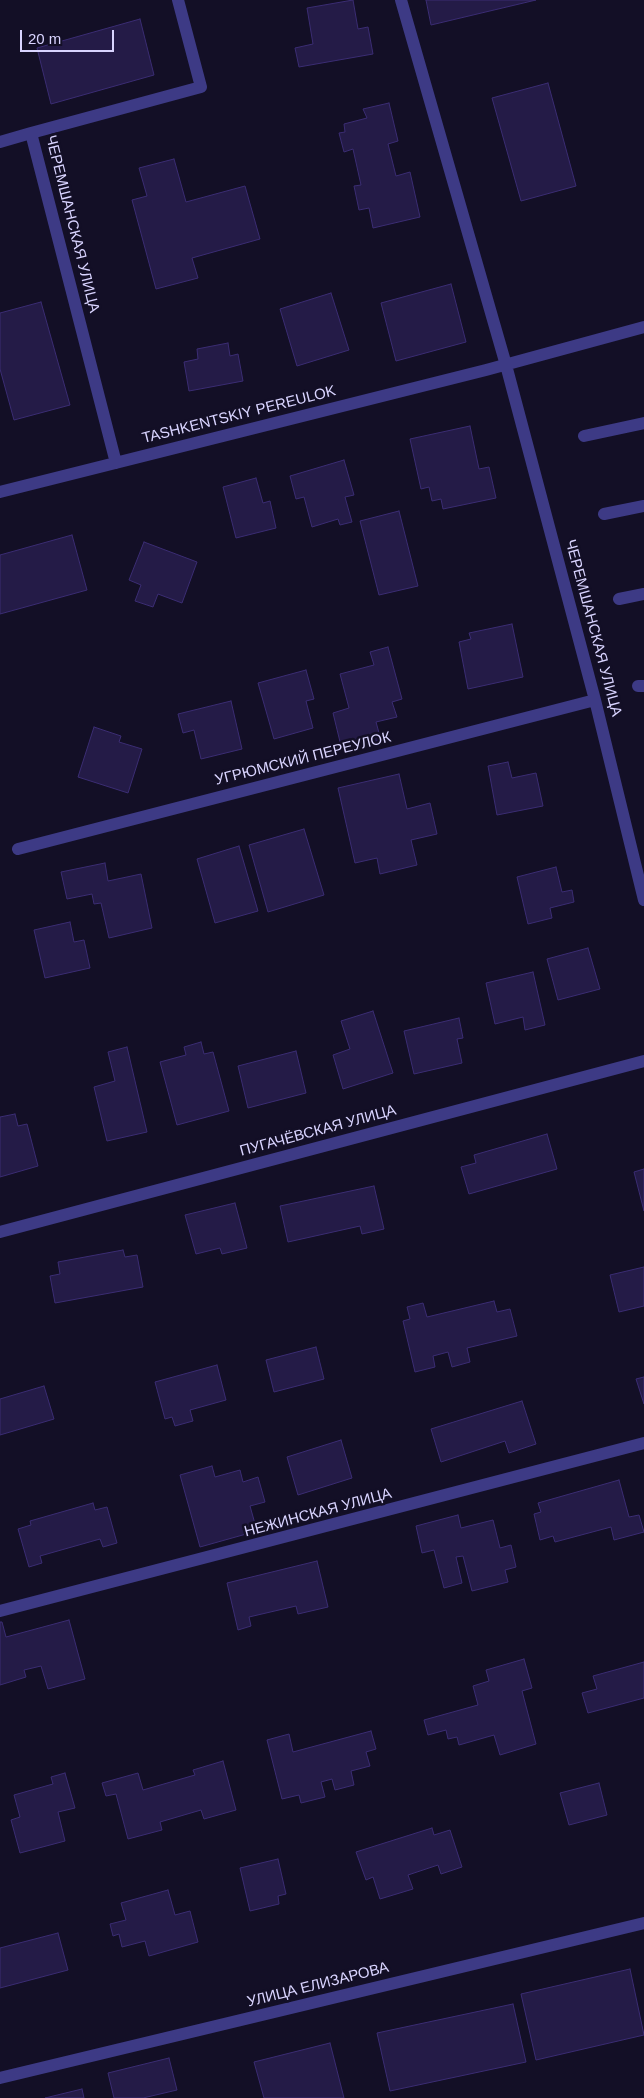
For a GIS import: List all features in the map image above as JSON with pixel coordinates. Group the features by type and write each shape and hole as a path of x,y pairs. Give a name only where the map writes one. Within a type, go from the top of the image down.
{"street":[{"name":"ЧЕРЕМШАНСКАЯ УЛИЦА","path":"116,463 31,133 201,87 178,0"},
{"name":"ЧЕРЕМШАНСКАЯ УЛИЦА","path":"401,0 506,365 595,700 644,900"},
{"path":"0,142 31,133"},
{"name":"TASHKENTSKIY PEREULOK","path":"0,492 506,365 644,327"},
{"path":"584,436 644,424"},
{"path":"604,514 644,506"},
{"path":"619,599 644,594"},
{"name":"УГРЮМСКИЙ ПЕРЕУЛОК","path":"18,849 595,700"},
{"name":"ПУГАЧЁВСКАЯ УЛИЦА","path":"0,1232 644,1061"},
{"name":"НЕЖИНСКАЯ УЛИЦА","path":"0,1612 644,1444"},
{"name":"УЛИЦА ЕЛИЗАРОВА","path":"0,2078 644,1923"}],"building":[{"path":"353,0 358,29 368,27 373,54 299,67 295,48 313,44 307,8"},
{"path":"426,0 536,0 431,25"},
{"path":"140,19 154,75 51,104 37,48"},
{"path":"548,83 576,186 521,201 492,98"},
{"path":"389,103 398,141 388,144 396,176 410,172 420,217 373,228 369,208 359,210 354,186 361,185 353,149 344,152 339,133 345,132 344,124 367,118 363,109"},
{"path":"174,159 186,202 245,186 260,239 192,258 198,278 156,289 132,200 147,196 139,168"},
{"path":"451,284 466,342 396,361 381,303"},
{"path":"331,293 349,350 297,366 280,309"},
{"path":"41,302 70,405 14,420 0,369 0,313"},
{"path":"228,343 230,356 238,354 243,381 189,391 184,362 198,359 197,349"},
{"path":"470,426 479,469 489,467 496,498 443,509 441,499 432,501 429,487 421,489 410,439"},
{"path":"344,460 354,495 345,497 352,522 340,525 338,519 312,527 304,497 296,499 290,476"},
{"path":"256,478 263,503 270,501 276,528 236,538 223,487"},
{"path":"399,511 418,586 379,595 360,521"},
{"path":"72,535 87,590 0,614 0,555"},
{"path":"144,542 197,562 182,603 158,594 153,607 135,601 141,585 129,580"},
{"path":"512,624 523,677 468,689 459,642 471,639 469,633"},
{"path":"388,647 402,699 392,702 397,717 376,722 381,740 342,750 333,713 349,708 340,674 374,665 370,652"},
{"path":"306,670 314,699 306,701 313,728 274,739 258,683"},
{"path":"231,701 242,749 201,759 194,730 183,733 178,714"},
{"path":"94,727 121,736 119,742 142,749 128,793 78,777"},
{"path":"508,762 512,778 536,773 543,806 497,815 488,766"},
{"path":"399,774 407,809 430,803 437,834 411,840 417,865 380,874 377,858 355,863 338,788"},
{"path":"304,829 324,895 268,912 249,845"},
{"path":"239,846 258,911 215,923 197,859"},
{"path":"105,863 108,881 141,874 152,928 109,938 101,903 94,904 92,894 67,899 61,872"},
{"path":"556,867 562,892 572,890 574,902 550,908 552,918 528,924 517,877"},
{"path":"70,922 74,942 84,940 90,968 45,978 34,930"},
{"path":"588,948 600,989 558,1000 547,959"},
{"path":"533,972 545,1025 525,1030 523,1017 495,1024 486,983"},
{"path":"373,1011 393,1073 343,1089 333,1055 350,1049 341,1021"},
{"path":"459,1018 463,1038 457,1039 462,1063 414,1074 404,1031"},
{"path":"201,1042 204,1054 213,1052 229,1111 177,1125 160,1062 186,1055 184,1047"},
{"path":"127,1047 147,1132 107,1141 94,1087 115,1081 108,1052"},
{"path":"296,1051 306,1093 248,1108 238,1066"},
{"path":"15,1114 18,1126 27,1124 38,1166 0,1177 0,1117"},
{"path":"547,1134 557,1169 469,1194 461,1167 476,1163 474,1155"},
{"path":"644,1169 644,1211 634,1172"},
{"path":"374,1186 384,1229 362,1234 360,1226 288,1242 280,1206"},
{"path":"235,1203 247,1248 222,1254 220,1248 196,1254 185,1215"},
{"path":"123,1250 125,1257 137,1255 143,1287 55,1303 50,1276 60,1274 58,1262"},
{"path":"644,1267 644,1306 619,1312 610,1275"},
{"path":"494,1301 497,1312 510,1309 517,1336 467,1348 470,1362 452,1367 448,1352 433,1356 435,1367 415,1372 403,1321 410,1319 407,1307 423,1303 427,1317"},
{"path":"316,1347 324,1379 274,1392 266,1360"},
{"path":"217,1365 226,1400 190,1410 193,1421 175,1426 172,1417 165,1419 155,1382"},
{"path":"644,1377 644,1404 636,1379"},
{"path":"44,1386 54,1419 0,1435 0,1399"},
{"path":"522,1401 536,1444 509,1453 505,1441 441,1462 431,1429"},
{"path":"341,1440 352,1478 298,1495 287,1457"},
{"path":"212,1466 215,1477 240,1470 243,1482 258,1477 265,1502 250,1506 257,1531 200,1547 180,1475"},
{"path":"619,1480 629,1517 639,1515 644,1532 614,1540 611,1527 555,1542 553,1536 540,1540 534,1514 541,1512 538,1503"},
{"path":"93,1503 95,1510 107,1507 117,1543 103,1547 100,1539 40,1556 42,1563 29,1567 18,1529 31,1525 30,1521"},
{"path":"458,1515 461,1528 493,1520 500,1548 511,1545 516,1567 505,1570 508,1582 472,1591 463,1556 456,1557 462,1583 444,1588 434,1550 422,1553 416,1526"},
{"path":"317,1561 328,1607 298,1614 296,1606 249,1617 251,1626 238,1630 227,1583"},
{"path":"69,1620 85,1679 48,1689 41,1666 24,1670 26,1677 0,1685 0,1622 2,1622 6,1637"},
{"path":"524,1659 532,1688 522,1691 536,1744 500,1755 494,1735 459,1745 457,1737 448,1739 446,1730 428,1735 424,1720 478,1705 473,1686 489,1681 486,1670"},
{"path":"644,1662 644,1698 588,1713 582,1693 597,1689 593,1676"},
{"path":"371,1731 376,1749 366,1752 370,1766 351,1771 354,1785 335,1790 332,1779 321,1782 325,1797 301,1803 299,1795 282,1799 267,1740 289,1734 293,1752"},
{"path":"223,1761 236,1810 204,1819 201,1810 160,1822 162,1830 128,1839 116,1794 106,1796 102,1783 138,1773 143,1790 195,1775 193,1770"},
{"path":"65,1773 75,1808 58,1812 65,1841 20,1853 11,1820 20,1817 14,1795 53,1784 51,1777"},
{"path":"599,1783 607,1815 569,1825 560,1793"},
{"path":"432,1828 434,1835 450,1830 462,1867 441,1874 438,1865 408,1875 413,1889 380,1899 373,1877 366,1880 356,1852"},
{"path":"278,1859 286,1894 278,1896 279,1904 250,1911 240,1868"},
{"path":"168,1890 175,1915 190,1911 198,1942 149,1956 145,1941 122,1947 119,1934 113,1936 110,1924 126,1920 121,1903"},
{"path":"58,1933 68,1970 0,1988 0,1948"},
{"path":"630,1969 644,2035 536,2060 521,1994"},
{"path":"513,2004 526,2062 390,2091 377,2033"},
{"path":"330,2043 344,2098 264,2098 254,2062"},
{"path":"169,2058 177,2090 143,2098 114,2098 108,2073"},
{"path":"82,2089 84,2098 45,2098"}]}
